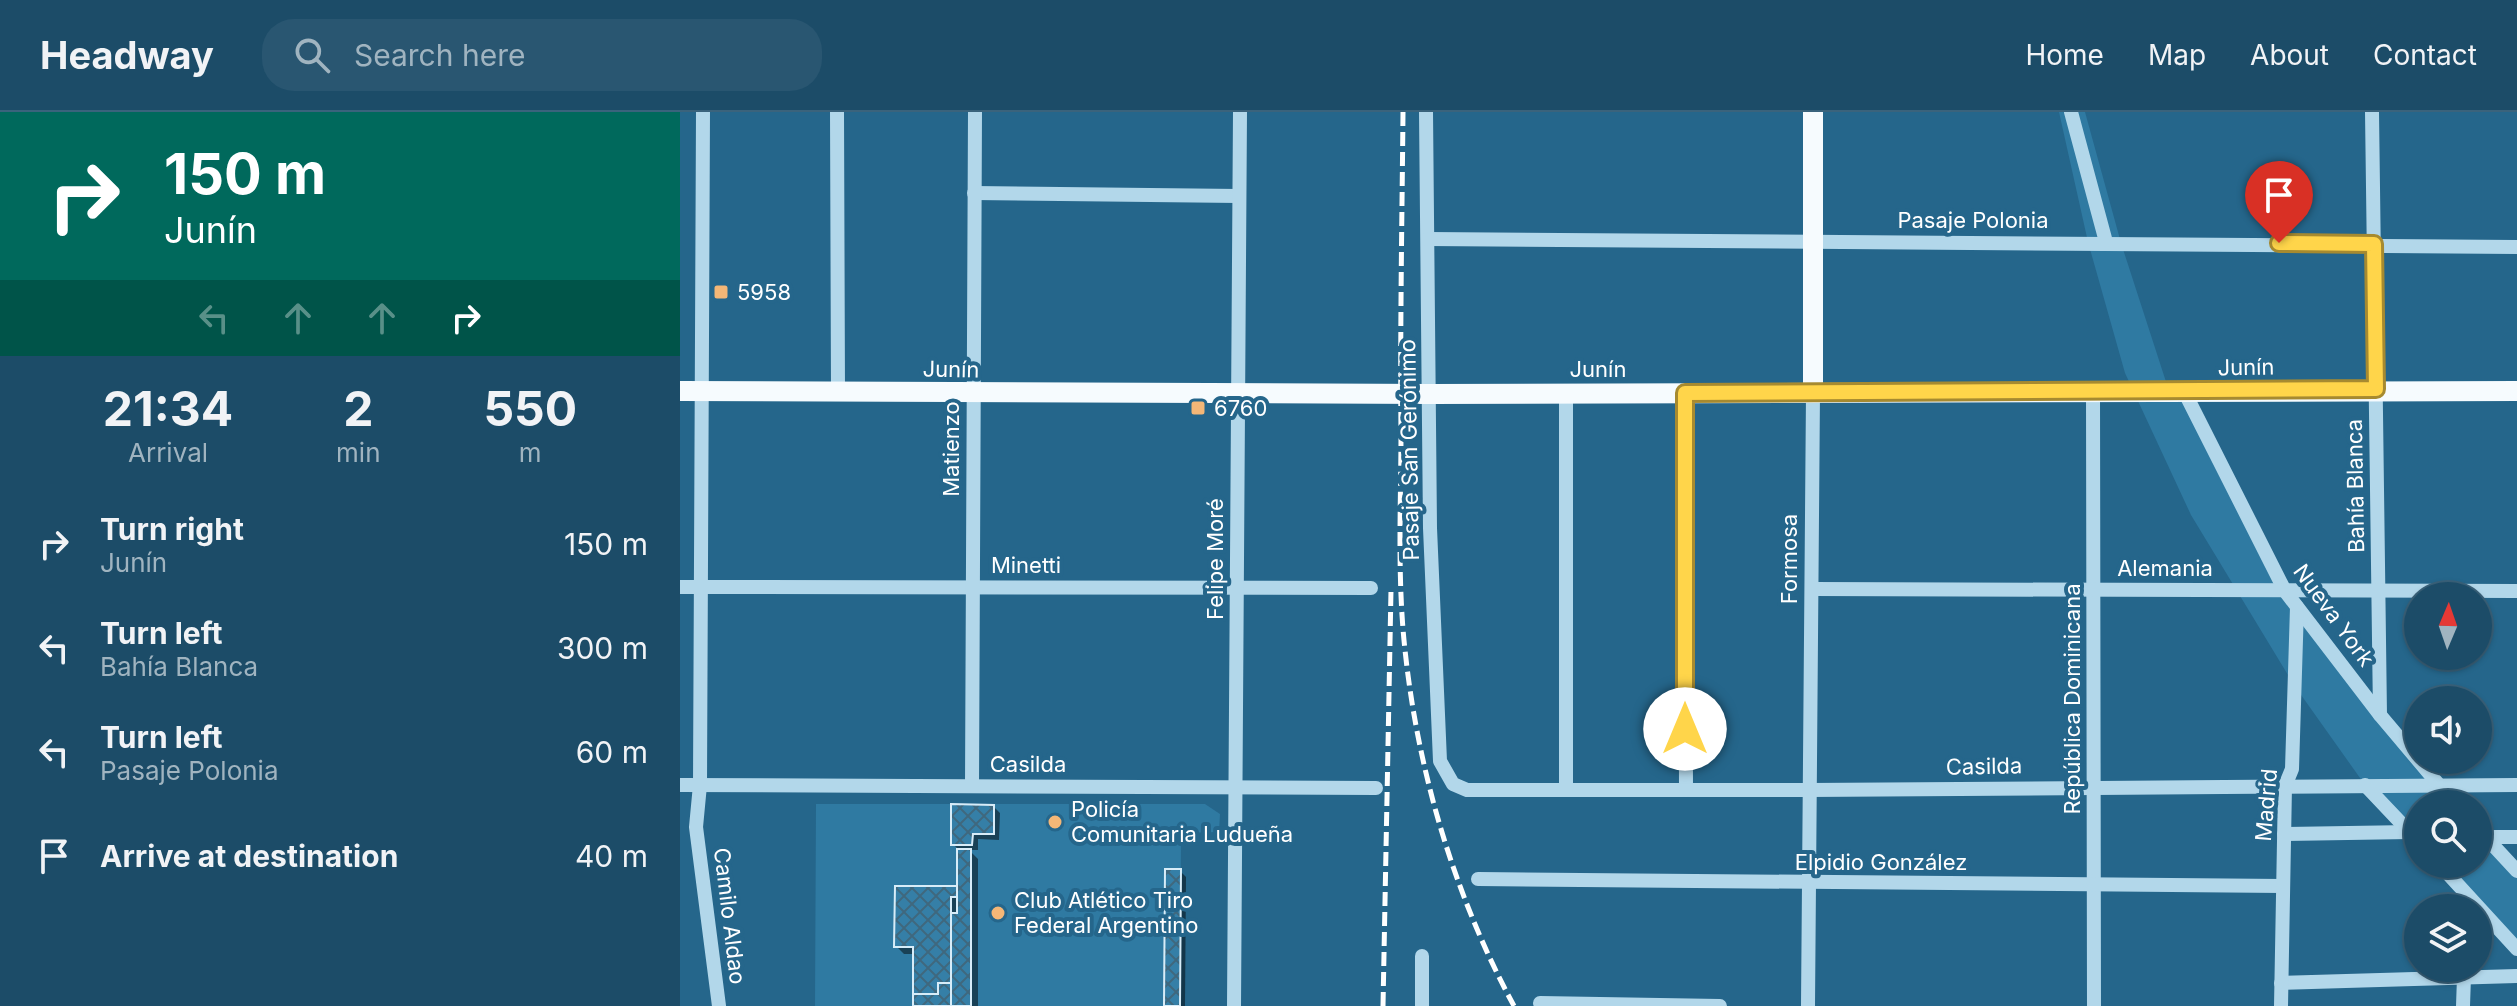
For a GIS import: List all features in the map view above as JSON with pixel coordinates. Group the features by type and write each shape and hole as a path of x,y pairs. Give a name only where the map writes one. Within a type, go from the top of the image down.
{"main road":[{"name":"Formosa","path":"1813,112 1813,393"},
{"name":"Junín","path":"680,391 1430,394 2517,391"}],"street":[{"name":"Camilo Aldao","path":"703,112 700,785 696,827 719,1006"},
{"path":"837,112 838,391"},
{"name":"Matienzo","path":"972,786 975,112"},
{"name":"Felipe Moré","path":"1234,1006 1240,112"},
{"name":"Pasaje San Gerónimo","path":"1426,112 1430,528 1440,761 1453,784"},
{"path":"2071,112 2106,242"},
{"name":"Bahía Blanca","path":"2372,112 2380,715"},
{"path":"974,193 1239,196"},
{"name":"Pasaje Polonia","path":"1428,239 2517,247"},
{"name":"Nueva York","path":"2184,391 2285,591 2442,790"},
{"path":"1566,393 1566,790"},
{"path":"1685,393 1686,790"},
{"name":"Formosa","path":"1808,1006 1813,393"},
{"name":"República Dominicana","path":"2093,393 2094,1006"},
{"name":"Minetti","path":"680,587 1371,588"},
{"name":"Alemania","path":"1813,589 2517,591"},
{"name":"Madrid","path":"2281,1006 2285,786 2292,769 2297,607"},
{"name":"Casilda","path":"1453,784 1467,790 2517,785"},
{"name":"Casilda","path":"680,785 1376,788"},
{"path":"2365,785 2404,826"},
{"path":"2284,834 2404,836"},
{"path":"2492,834 2517,837"},
{"path":"2492,845 2517,871"},
{"path":"2452,878 2517,949"},
{"name":"Elpidio González","path":"1478,879 2283,886"},
{"path":"1422,956 1422,1006"},
{"path":"2492,976 2517,976"},
{"path":"2281,983 2404,979"},
{"path":"2463,1006 2464,982"},
{"path":"1540,1003 1720,1006"}],"shaded area":[{"path":"2059,112 2085,112 2121,243 2169,391 2184,391 2285,591 2404,740 2404,774 2431,774 2444,790 2404,790 2404,826 2365,785 2294,685 2191,515 2125,373 2088,242"},
{"name":"Club Atlético Tiro Federal Argentino","path":"816,804 1205,804 1220,814 1219,832 1181,833 1180,1006 815,1006"},
{"path":"2492,844 2517,871 2517,949 2492,922 2492,894 2467,894 2452,878 2492,878"}],"building":[{"path":"951,804 994,805 994,834 973,834 972,845 951,845"},
{"path":"957,849 971,849 971,1006 951,1006 951,913 957,913"},
{"path":"1165,869 1181,869 1180,1006 1164,1006"},
{"path":"895,886 957,886 957,897 951,897 951,983 938,983 938,994 913,994 913,947 894,947"},
{"path":"938,983 951,983 951,1006 913,1006 913,994 938,994"}],"railway":[{"path":"1403,112 1400,541 1405,650 1419,742 1442,833 1474,922 1514,1006"},
{"path":"1383,1006 1391,590"}],"place":[{"name":"5958","path":"721,292"},
{"name":"6760","path":"1198,408"},
{"name":"Policía Comunitaria Ludueña","path":"1055,822"},
{"name":"Club Atlético Tiro Federal Argentino","path":"998,913"}],"route":[{"path":"1685,729 1685,393 2376,389 2374,244 2279,243"}]}
